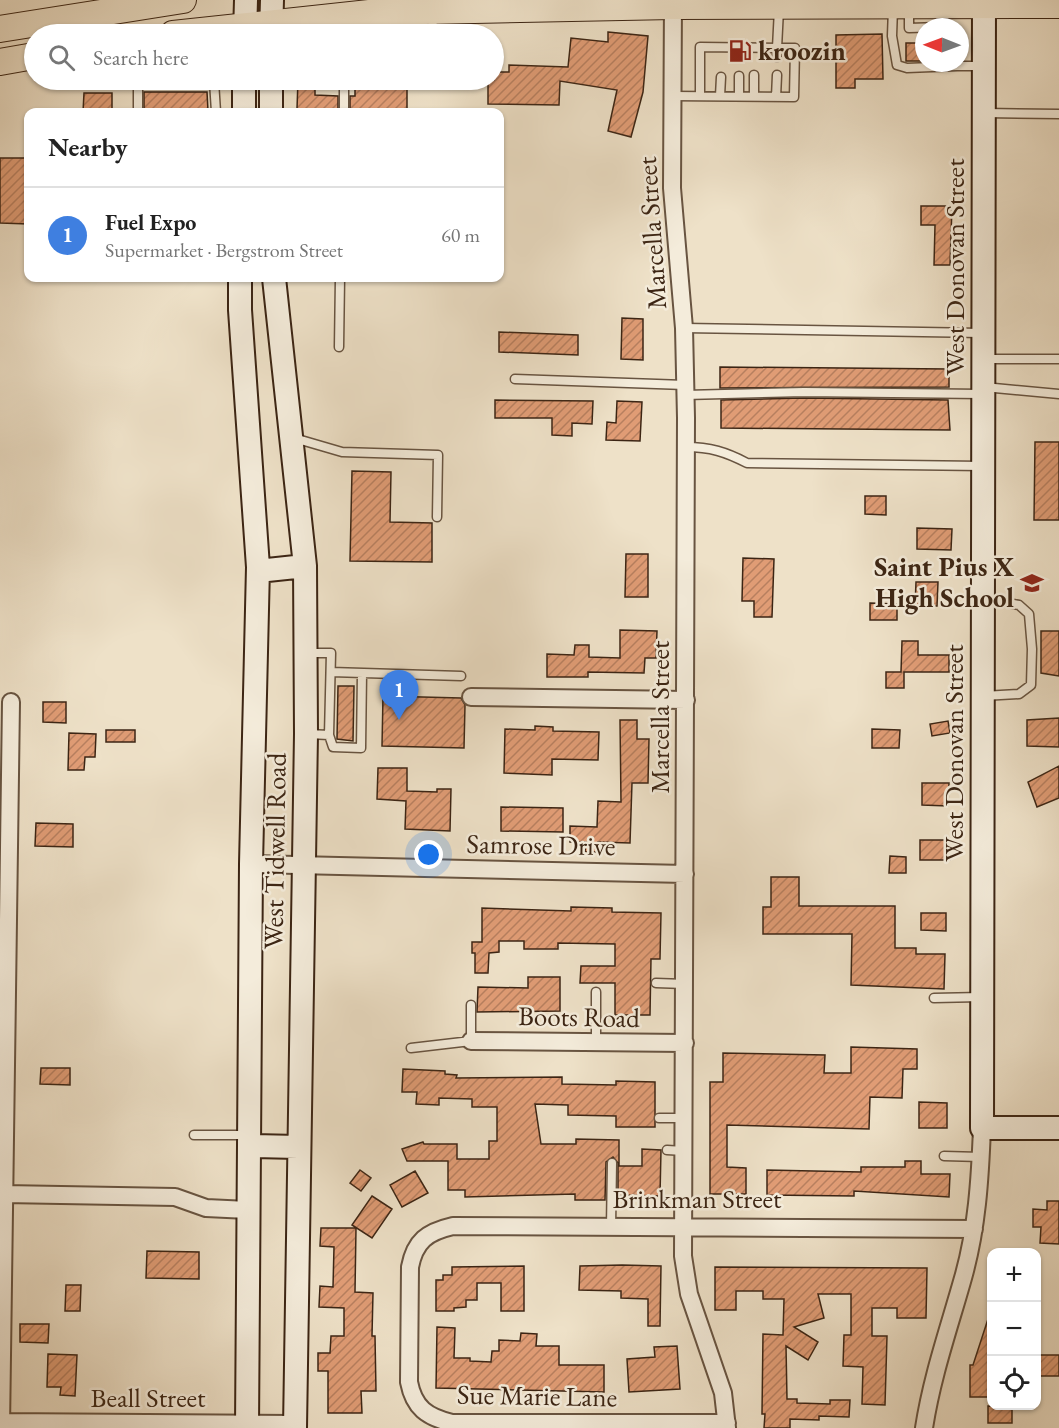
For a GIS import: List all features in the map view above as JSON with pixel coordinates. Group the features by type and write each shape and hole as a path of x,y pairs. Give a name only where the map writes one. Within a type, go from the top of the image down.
{"main road":[{"path":"25,24 99,9 147,2 183,0"},
{"path":"942,18 984,2 1059,5"},
{"name":"West Donovan Street","path":"982,1128 984,2"},
{"path":"375,24 432,22 673,3 901,5 936,18"},
{"path":"226,24 246,20 272,19 334,24"},
{"path":"0,29 24,24"},
{"path":"0,62 24,58"},
{"path":"244,90 244,108"},
{"path":"271,90 271,108"},
{"name":"West Tidwell Road","path":"240,282 258,571 251,864 247,1426"},
{"name":"West Tidwell Road","path":"274,282 305,566 306,734 295,1426"},
{"path":"240,310 275,304"},
{"path":"258,571 305,566"},
{"path":"982,1128 1059,1128"},
{"path":"249,1140 298,1147"}],"street":[{"name":"Marcella Street","path":"673,3 672,188 684,328 686,447 685,1044 682,1256 689,1294 723,1393 727,1426"},
{"path":"471,697 686,700"},
{"path":"1,1428 11,702"},
{"name":"Samrose Drive","path":"251,864 685,874"},
{"name":"Boots Road","path":"471,1041 685,1044"},
{"name":"West Donovan Street","path":"924,1428 939,1359 963,1277 974,1229 982,1128"},
{"path":"4,1194 175,1197 206,1208 248,1210"},
{"name":"Brinkman Street","path":"423,1238 435,1230 453,1226 974,1229"},
{"name":"Sue Marie Lane","path":"423,1238 413,1250 410,1267 409,1382 412,1399 422,1412 452,1423 727,1426"},
{"name":"Beall Street","path":"0,1422 67,1425 295,1426"}],"lane":[{"path":"777,52 779,5"},
{"path":"901,5 892,36 897,65 915,68"},
{"path":"672,96 794,97 795,48 777,52 755,47 700,47 700,96"},
{"path":"738,58 739,47"},
{"path":"754,57 755,47"},
{"path":"721,58 722,48"},
{"path":"969,65 984,66"},
{"path":"754,75 754,96"},
{"path":"776,97 777,75"},
{"path":"739,76 739,96"},
{"path":"720,96 721,77"},
{"path":"138,90 138,108"},
{"path":"215,90 216,108"},
{"path":"344,90 344,108"},
{"path":"984,113 1059,114"},
{"path":"339,347 340,282"},
{"path":"684,328 983,333"},
{"path":"983,358 1059,359"},
{"path":"515,379 685,390 961,396 983,391 1059,394"},
{"path":"290,437 342,452 438,455 437,517"},
{"path":"686,447 708,447 725,452 747,463 983,466"},
{"path":"982,696 1009,697 1019,694 1030,685 1032,649 1029,614 1019,605 983,599"},
{"path":"305,652 331,653 329,735 333,747 361,748 362,673"},
{"path":"331,672 461,676"},
{"path":"306,734 329,735"},
{"path":"656,983 685,984"},
{"path":"596,992 596,1042"},
{"path":"934,998 981,997"},
{"path":"411,1048 471,1041 471,1005"},
{"path":"659,1118 684,1118"},
{"path":"194,1135 249,1140"},
{"path":"667,1150 684,1151"},
{"path":"944,1156 981,1157"},
{"path":"611,1227 612,1163"}],"building":[{"path":"608,32 648,36 643,92 631,137 608,131 617,90 560,81 559,105 488,104 488,90 504,90 504,72 509,72 509,65 568,67 571,38 608,42"},
{"path":"882,34 883,79 855,79 855,88 836,88 836,35"},
{"path":"906,43 915,43 915,61 906,61"},
{"path":"298,90 315,90 315,95 338,96 338,108 297,108"},
{"path":"355,90 407,90 407,108 350,108 350,96 355,96"},
{"path":"144,92 207,92 208,108 144,108"},
{"path":"84,93 112,93 112,108 83,108"},
{"path":"0,158 24,158 24,224 0,223"},
{"path":"921,206 952,206 950,265 934,265 935,225 921,225"},
{"path":"622,318 643,319 643,360 621,359"},
{"path":"499,332 578,335 578,355 499,352"},
{"path":"720,367 949,369 949,387 720,388"},
{"path":"804,398 948,400 950,430 721,428 721,400"},
{"path":"495,400 593,401 592,424 572,423 572,436 552,435 552,418 495,418"},
{"path":"617,401 642,402 640,441 606,440 607,422 616,423"},
{"path":"1035,442 1059,442 1059,520 1034,520"},
{"path":"352,471 391,472 390,522 432,523 432,562 350,561"},
{"path":"865,496 886,496 886,515 865,514"},
{"path":"917,528 952,529 951,550 917,549"},
{"path":"626,554 648,554 648,597 625,597"},
{"path":"743,558 774,559 772,617 754,617 754,601 742,601"},
{"path":"916,582 938,582 937,606 915,606"},
{"path":"870,603 897,604 897,620 870,620"},
{"path":"620,630 657,631 656,658 645,658 644,673 588,672 588,677 547,677 547,654 574,655 575,645 589,645 589,657 620,658"},
{"path":"1041,631 1059,631 1059,676 1041,673"},
{"path":"902,641 918,641 918,655 949,655 949,672 904,672 904,688 886,688 886,672 901,672"},
{"path":"338,686 354,686 353,741 337,739"},
{"path":"383,696 461,698 465,705 464,748 382,746"},
{"path":"43,702 66,702 66,723 43,722"},
{"path":"1059,718 1059,747 1027,746 1027,720"},
{"path":"620,720 637,720 637,739 649,739 648,783 632,783 630,843 598,842 597,852 585,852 586,842 570,842 570,826 597,827 598,801 621,802"},
{"path":"948,721 950,733 932,736 930,724"},
{"path":"535,726 553,727 553,731 599,732 598,760 552,759 552,775 504,773 505,729 535,730"},
{"path":"872,729 900,730 899,748 872,748"},
{"path":"106,730 135,730 135,742 106,742"},
{"path":"69,733 96,734 95,757 85,757 84,770 68,770"},
{"path":"1059,766 1059,798 1037,807 1028,782"},
{"path":"378,768 407,768 407,791 437,792 437,789 451,789 450,831 405,829 406,801 377,799"},
{"path":"922,783 949,783 948,806 922,805"},
{"path":"501,807 563,808 563,832 501,831"},
{"path":"36,823 73,824 73,847 35,846"},
{"path":"920,840 950,840 950,860 920,860"},
{"path":"890,856 906,857 906,873 889,873"},
{"path":"771,877 799,877 799,906 895,906 895,948 916,948 916,954 945,954 944,989 851,985 852,934 763,934 763,907 771,907"},
{"path":"571,907 612,908 612,912 661,913 660,959 651,959 650,1015 615,1015 615,983 580,983 581,966 615,966 615,944 558,943 558,949 524,949 524,941 499,941 499,952 489,953 488,973 475,973 475,953 472,953 472,942 482,942 482,908 571,911"},
{"path":"921,913 946,913 946,931 921,930"},
{"path":"528,977 560,977 560,1011 477,1012 478,987 528,988"},
{"path":"851,1047 917,1049 917,1069 903,1069 902,1098 870,1097 869,1129 727,1125 727,1167 746,1168 746,1194 710,1194 710,1082 723,1082 723,1053 825,1055 824,1073 851,1073"},
{"path":"41,1068 70,1068 70,1085 40,1084"},
{"path":"403,1069 445,1071 445,1074 457,1075 456,1078 562,1077 562,1084 616,1085 616,1081 655,1082 655,1127 616,1127 616,1116 568,1115 568,1105 535,1104 541,1144 576,1144 576,1139 619,1140 619,1166 642,1166 642,1149 661,1150 660,1196 618,1195 618,1163 613,1157 606,1162 605,1200 575,1200 575,1194 465,1197 465,1190 448,1190 448,1161 407,1161 402,1149 423,1142 424,1144 457,1144 457,1159 489,1159 489,1141 497,1141 497,1107 472,1107 472,1099 439,1098 439,1105 416,1104 417,1092 402,1092"},
{"path":"919,1102 947,1103 947,1128 919,1128"},
{"path":"905,1161 921,1161 921,1174 950,1174 949,1197 854,1191 854,1196 767,1195 767,1170 861,1172 861,1167 905,1167"},
{"path":"360,1170 371,1178 361,1191 350,1183"},
{"path":"415,1171 428,1193 402,1207 390,1185"},
{"path":"372,1196 392,1209 372,1238 352,1225"},
{"path":"1047,1201 1059,1201 1059,1244 1040,1243 1041,1227 1033,1227 1033,1209 1047,1210"},
{"path":"321,1228 356,1228 355,1292 373,1293 372,1336 375,1336 376,1391 361,1391 362,1413 328,1413 328,1371 318,1371 318,1353 330,1353 331,1336 344,1336 344,1308 319,1307 320,1286 333,1287 334,1247 320,1246"},
{"path":"147,1251 199,1252 199,1279 146,1278"},
{"path":"524,1266 524,1311 501,1311 501,1283 477,1283 477,1300 466,1300 466,1307 454,1308 454,1311 436,1311 436,1280 443,1280 443,1275 452,1275 452,1267"},
{"path":"580,1266 661,1266 660,1326 648,1326 648,1299 621,1298 621,1291 579,1290"},
{"path":"715,1267 927,1268 926,1318 897,1318 897,1308 872,1308 872,1336 887,1336 885,1405 862,1404 863,1367 843,1366 844,1335 851,1335 851,1294 818,1294 824,1318 794,1327 818,1342 808,1360 786,1346 787,1399 797,1399 797,1403 830,1404 830,1400 850,1400 849,1417 819,1416 819,1420 790,1419 790,1428 764,1428 765,1414 762,1414 763,1334 783,1335 784,1299 763,1299 763,1291 736,1291 736,1310 715,1310"},
{"path":"66,1285 81,1285 80,1311 65,1311"},
{"path":"987,1322 987,1397 970,1397 970,1365 973,1365"},
{"path":"20,1324 49,1324 48,1343 20,1342"},
{"path":"437,1327 455,1328 454,1358 470,1358 470,1361 491,1362 492,1351 499,1351 499,1340 520,1341 521,1333 537,1334 536,1346 559,1346 559,1365 604,1365 604,1392 436,1388"},
{"path":"677,1346 680,1389 629,1392 627,1359 655,1357 654,1347"},
{"path":"48,1354 77,1355 75,1396 60,1395 61,1387 47,1387"},
{"path":"1041,1355 1059,1355 1059,1376 1041,1376"},
{"path":"988,1410 1012,1410 1012,1423 988,1423"}],"place":[{"name":"kroozin","path":"740,51"},
{"name":"Saint Pius X High School","path":"1032,583"},
{"name":"Fuel Expo","path":"399,720"}]}
